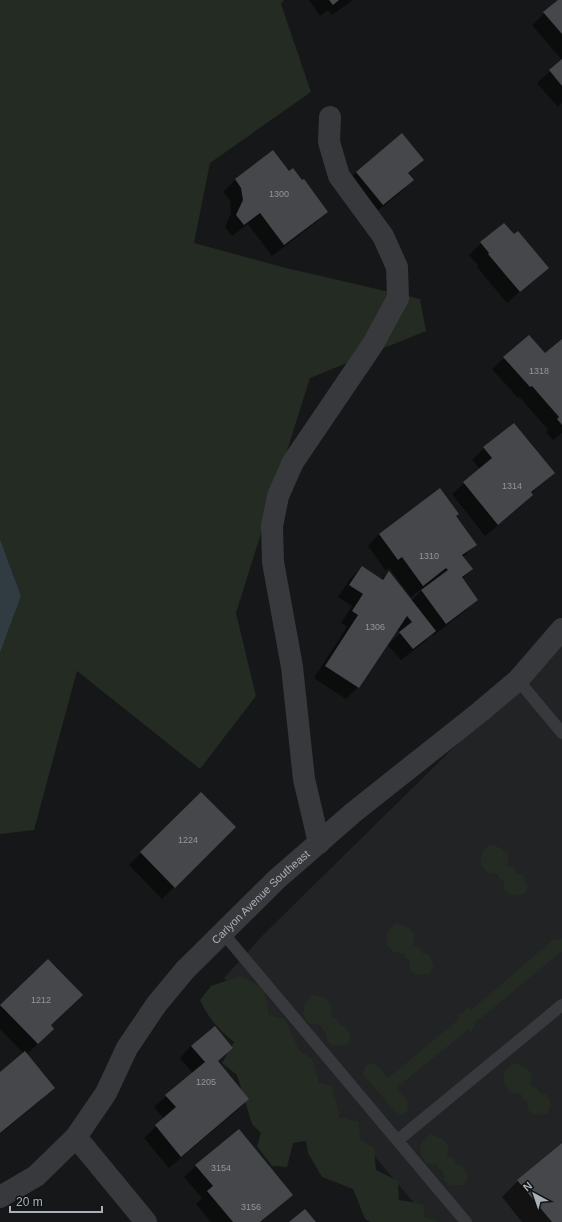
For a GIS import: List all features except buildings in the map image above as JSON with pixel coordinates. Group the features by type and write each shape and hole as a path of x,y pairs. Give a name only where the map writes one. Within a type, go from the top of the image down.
{"street":[{"path":"319,843 304,779 292,667 273,562 272,526 278,496 294,462 373,344 398,298 397,267 383,236 339,176 329,142 330,117"},
{"name":"Carlyon Avenue Southeast","path":"0,1197 36,1176 76,1137 106,1093 127,1048 156,1005 185,970 277,879 354,812 518,680 562,629"},
{"path":"76,1137 146,1222"}],"lane":[{"path":"518,680 562,733"},
{"path":"223,933 466,1222"},
{"path":"398,1140 562,1004"}],"shaded area":[{"path":"0,0 284,0 281,4 311,92 210,163 194,243 286,268 420,299 426,331 310,378 236,613 256,696 200,769 77,671 34,830 0,834 0,653 21,596 0,539"},
{"path":"0,539 21,596 0,653"},
{"path":"562,637 562,1222 430,1222 224,978 263,935 553,650"},
{"path":"490,844 501,848 509,855 507,866 514,868 516,873 523,875 528,886 524,894 512,896 504,890 504,881 499,878 498,874 487,873 480,864 482,851"},
{"path":"396,923 408,927 415,934 413,946 420,948 422,953 429,955 434,966 430,974 418,975 410,970 409,960 404,954 393,952 386,944 388,931"},
{"path":"562,937 562,953 561,952 480,1019 477,1019 471,1033 468,1030 396,1088 409,1102 407,1112 402,1115 395,1112 363,1074 365,1066 371,1063 377,1065 388,1078 459,1019 457,1016 466,1010 466,1005 471,1010 554,939 561,940"},
{"path":"240,976 264,988 269,1015 285,1019 299,1050 312,1059 319,1083 332,1086 340,1117 358,1122 361,1140 374,1148 376,1170 398,1181 399,1200 423,1204 425,1217 439,1222 371,1222 365,1219 353,1189 322,1177 308,1153 306,1141 293,1143 287,1167 272,1166 257,1146 261,1133 252,1124 237,1075 222,1063 234,1042 214,1023 200,1000 211,986"},
{"path":"313,995 325,998 332,1006 331,1017 337,1019 339,1024 346,1026 351,1037 347,1045 333,1046 327,1041 326,1032 322,1029 321,1025 309,1024 303,1014 305,1002"},
{"path":"514,1063 525,1067 532,1074 531,1086 537,1088 540,1093 547,1095 551,1106 547,1114 534,1115 528,1110 527,1101 522,1098 521,1094 510,1092 503,1083 505,1070"},
{"path":"430,1134 441,1138 449,1146 447,1156 454,1159 456,1164 463,1166 468,1177 464,1185 450,1185 444,1180 443,1171 438,1168 437,1165 426,1163 421,1154 420,1147 423,1141"}]}
